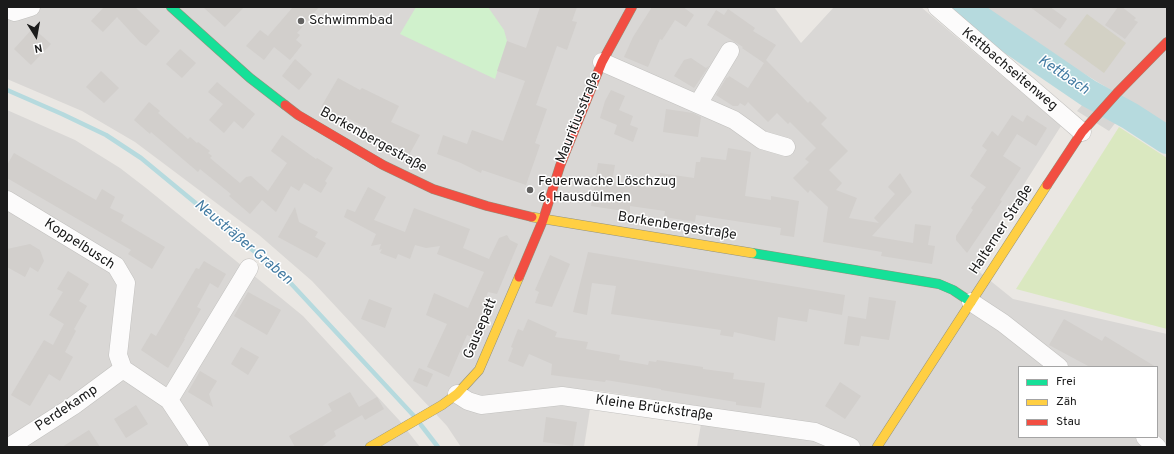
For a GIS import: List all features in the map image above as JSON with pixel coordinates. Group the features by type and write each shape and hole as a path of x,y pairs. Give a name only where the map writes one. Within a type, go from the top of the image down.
{"street":[{"path":"7,9 15,12 31,7"},
{"name":"Borkenbergestraße","path":"171,7 250,78 304,119 377,162 433,189 487,206 543,220 939,284 971,302"},
{"name":"Mauritiusstraße","path":"543,220 560,166 602,62 632,7"},
{"name":"Kettbachseitenweg","path":"937,7 1087,126"},
{"name":"Halterner Straße","path":"877,447 1087,126 1167,42"},
{"path":"698,104 730,51"},
{"name":"Mauritiusstraße","path":"602,62 734,120 762,140 786,147"},
{"name":"Koppelbusch","path":"7,200 116,266 126,283 118,355 123,369"},
{"name":"Gausepatt","path":"370,447 442,405 457,394 479,370 543,220"},
{"path":"169,400 249,268"},
{"path":"971,302 1003,323 1058,366"},
{"path":"123,369 169,400 200,447"},
{"name":"Perdekamp","path":"10,447 73,406 123,369"},
{"name":"Kleine Brückstraße","path":"457,394 468,401 481,405 562,396 815,432 851,447"},
{"path":"1146,438 1157,447"}],"shaded area":[{"path":"7,7 774,7 801,43 834,7 921,7 1061,126 972,266 1013,299 1167,334 1167,447 697,447 704,407 593,390 584,447 461,447 447,426 312,281 259,235 135,142 82,111 7,79"},
{"path":"985,7 1167,7 1167,124 1040,47"},
{"path":"1087,14 1126,43 1104,73 1064,44"},
{"path":"7,110 75,140 120,168 219,247 303,316 399,420 420,447 7,447"}],"green space":[{"path":"416,7 488,7 504,30 507,41 495,79 400,34"},
{"path":"1119,127 1167,158 1167,329 1016,289"}],"pier":[{"path":"1100,84 1131,103 1109,131 1077,111"}],"building":[{"path":"104,7 135,7 160,31 146,46 140,42 117,17 103,32 91,21"},
{"path":"203,7 244,7 225,27"},
{"path":"293,7 319,7 297,33 300,35 296,40 302,45 290,60 274,47 264,60 246,46 260,30 268,36"},
{"path":"540,7 577,7 572,21 577,22 567,50 557,46 536,105 547,109 535,143 540,145 526,185 482,170 481,173 461,163 437,154 443,135 467,144 472,130 503,141 525,81 497,71 507,41 526,48"},
{"path":"652,7 683,7 694,15 686,27 675,20 662,40 660,39 648,67 624,57 633,37"},
{"path":"1030,7 1050,7 1067,19 1060,29"},
{"path":"1118,7 1122,7 1136,18 1134,20 1138,22 1125,39 1105,25"},
{"path":"728,9 755,28 753,31 776,45 766,60 808,103 810,101 827,118 821,124 848,151 829,170 842,183 836,190 857,198 849,218 879,223 874,218 895,194 888,187 900,173 912,192 872,236 913,243 915,224 931,226 928,245 935,246 932,264 881,256 882,252 823,242 828,207 810,190 808,193 793,178 809,162 805,159 816,148 790,122 788,124 777,113 768,122 748,102 745,106 740,103 738,106 733,106 716,95 729,76 748,88 764,63 742,48 743,47 707,25 716,10 724,15"},
{"path":"33,28 51,44 31,65 14,49"},
{"path":"180,49 196,63 182,78 166,64"},
{"path":"691,58 706,68 709,66 694,88 674,76 684,60"},
{"path":"295,59 312,74 299,90 282,76"},
{"path":"101,71 119,88 104,103 86,87"},
{"path":"338,78 360,90 362,88 399,106 391,122 420,135 409,155 370,135 372,131 340,114 338,117 321,107"},
{"path":"217,82 255,114 243,129 234,121 224,133 209,120 223,104 208,92"},
{"path":"611,90 625,96 619,110 633,116 630,125 638,128 633,142 614,134 617,125 600,118 605,101"},
{"path":"149,102 160,111 158,113 188,139 190,137 210,151 208,153 212,156 210,158 240,183 246,177 251,176 268,191 287,163 271,151 282,135 316,159 317,158 333,168 325,181 327,183 321,193 304,183 299,191 291,186 276,212 262,200 250,214 229,196 231,194 200,169 198,172 151,132 150,134 134,120"},
{"path":"666,109 693,113 701,117 698,137 663,132"},
{"path":"1012,115 1023,122 1027,115 1047,128 1036,146 1017,134 1003,156 1021,168 1000,200 1002,201 967,253 956,240 956,236 973,210 971,208 986,187 970,176 987,150 982,146 992,131 998,136"},
{"path":"728,148 751,152 745,196 771,200 771,196 799,201 794,237 780,235 781,228 696,215 695,222 664,217 665,211 630,206 630,212 591,206 598,163 615,165 612,182 651,188 652,182 658,183 660,173 694,178 696,162 700,162 701,157 726,160"},
{"path":"14,153 96,200 102,189 115,197 110,208 124,215 121,221 165,247 152,269 128,254 131,250 7,178 7,165"},
{"path":"368,187 386,197 374,220 405,232 414,208 470,229 463,248 489,259 499,238 507,235 510,240 518,244 497,294 488,292 485,301 492,304 477,339 467,335 449,377 427,367 447,324 426,315 434,293 468,308 484,272 437,254 440,246 426,248 415,245 410,259 398,254 396,259 380,253 382,249 379,250 381,244 371,246 376,234 344,217 347,209 355,212"},
{"path":"295,207 299,222 318,232 315,237 326,243 317,258 278,237"},
{"path":"30,244 40,250 44,261 38,272 30,267 25,277 7,267 7,249"},
{"path":"588,252 845,295 842,315 809,309 807,322 778,317 775,341 734,332 733,337 720,335 721,330 611,314 616,286 592,283 587,315 573,312"},
{"path":"550,255 570,264 552,307 535,303 539,292 535,290"},
{"path":"204,261 226,274 218,288 210,283 197,307 201,309 168,368 141,350 151,333 156,336 196,268 199,269"},
{"path":"68,271 89,284 79,301 87,306 74,329 76,331 65,352 73,357 60,381 49,374 30,406 11,395 44,340 53,345 64,324 49,315 63,292 57,289"},
{"path":"248,292 281,310 267,335 234,316"},
{"path":"869,297 896,301 889,340 861,336 859,346 844,344 848,316 866,319"},
{"path":"369,299 392,308 385,328 361,319"},
{"path":"528,319 557,332 555,337 588,342 586,349 620,355 619,360 648,365 649,361 656,362 657,360 703,367 703,369 734,373 733,379 765,383 761,408 736,405 736,402 606,380 605,382 551,375 552,364 529,354 523,367 508,361 513,348 511,347 518,329 523,331"},
{"path":"1064,319 1102,341 1105,336 1154,366 1088,366 1049,345"},
{"path":"241,347 259,357 248,375 231,364"},
{"path":"419,368 433,374 427,387 413,381"},
{"path":"200,371 217,381 209,394 213,407 188,392"},
{"path":"840,382 861,396 845,419 825,406"},
{"path":"350,392 359,407 377,397 384,409 365,420 362,415 334,431 336,436 321,447 295,447 289,436 332,411 328,404"},
{"path":"136,405 148,424 126,438 114,419"},
{"path":"546,417 577,422 573,446 543,442"},
{"path":"89,430 100,447 62,447"}],"waterway":[{"name":"Kettbach","path":"962,7 1088,93 1130,116 1167,140"},
{"name":"Neusträßer Graben","path":"7,90 106,135 141,158 284,276 414,416"},
{"name":"Neusträßer Graben","path":"421,425 438,447"}],"traffic: fast":[{"path":"171,7 250,78 285,105"},
{"path":"752,253 939,284 953,290 971,302"}],"traffic: slow":[{"path":"877,447 1047,185"},
{"path":"532,217 752,253"},
{"path":"370,447 442,405 457,394 479,370 519,277"}],"traffic: jam":[{"path":"519,277 543,220 560,166 602,62 632,7"},
{"path":"1047,185 1082,132 1117,93 1167,42"},
{"path":"285,105 298,115 383,165 433,189 487,206 532,217"}],"place":[{"name":"Schwimmbad","path":"301,21"},
{"name":"Feuerwache Löschzug 6, Hausdülmen","path":"530,190"}]}
